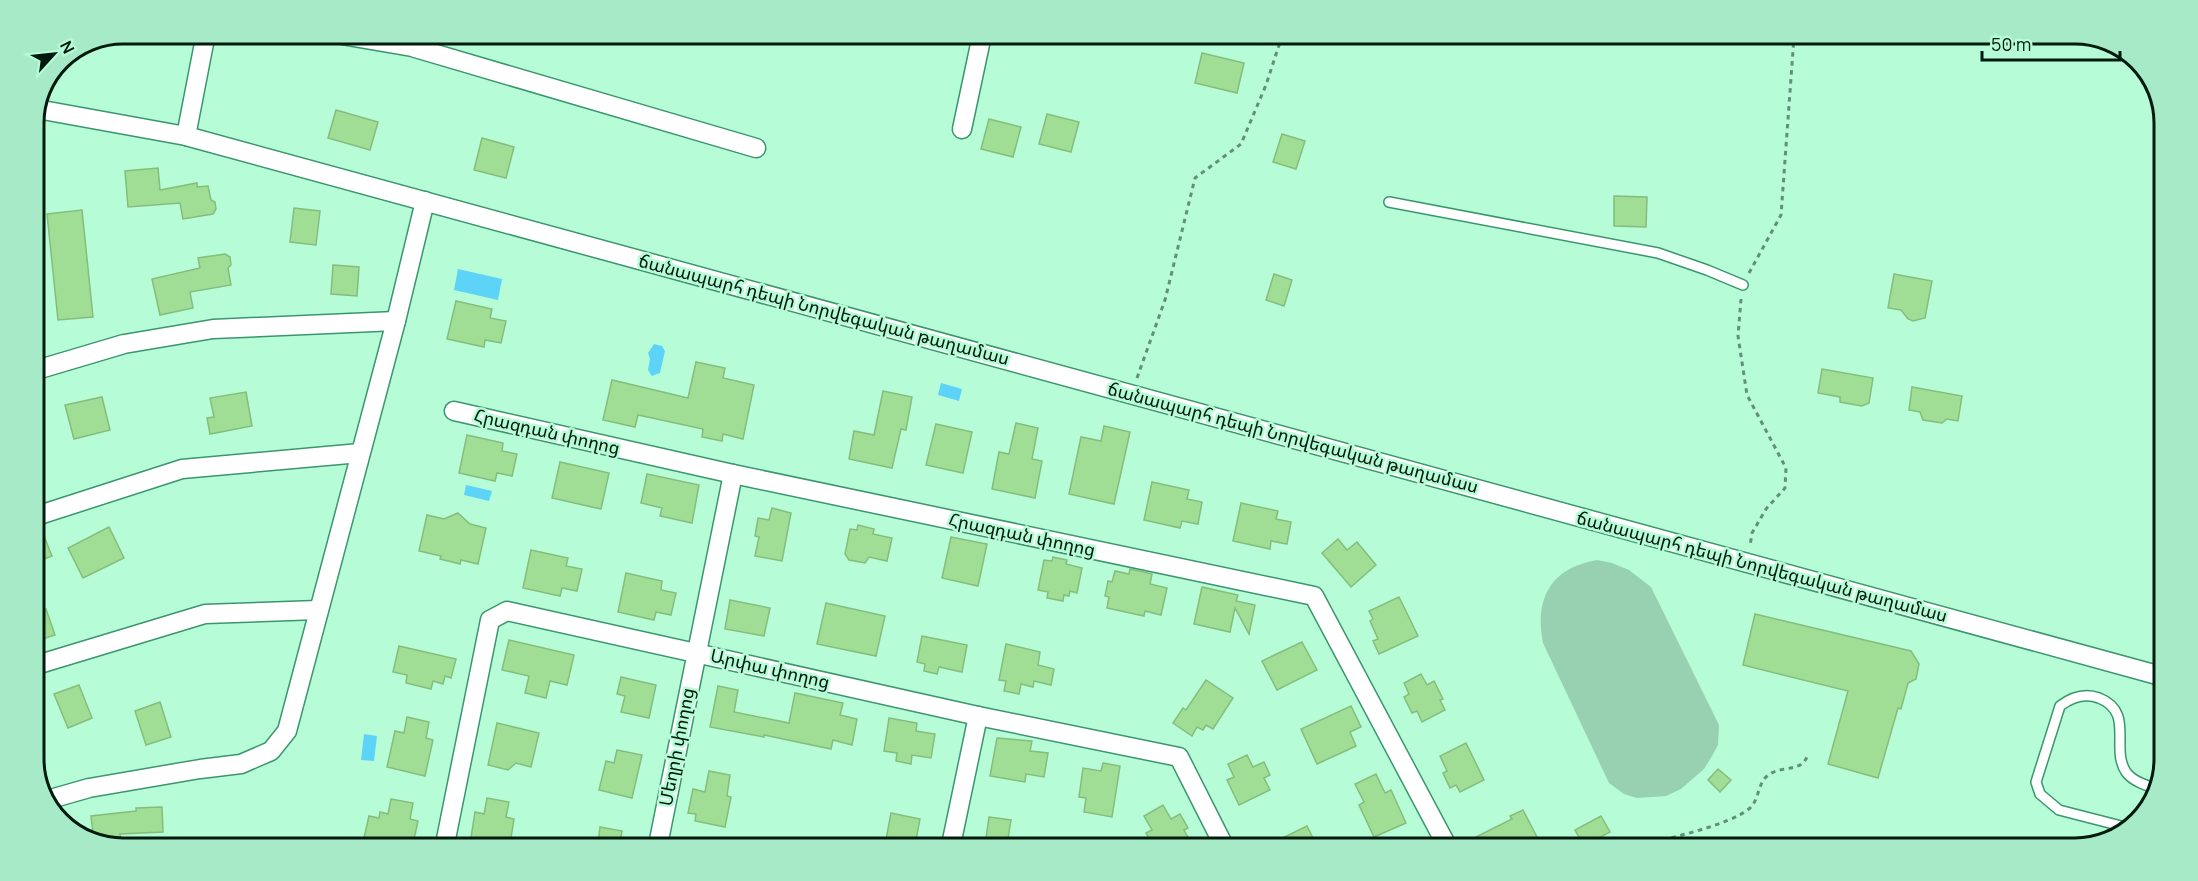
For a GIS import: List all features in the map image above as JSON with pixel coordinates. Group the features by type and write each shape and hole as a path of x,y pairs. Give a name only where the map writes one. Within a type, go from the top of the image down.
{"street":[{"path":"186,136 204,44"},
{"path":"427,44 756,148"},
{"path":"962,129 980,44"},
{"name":"ճանապարհ դեպի Նորվեգական թաղամաս","path":"45,110 186,136 2154,674"},
{"path":"54,798 89,788 241,764 271,751 287,731 396,321 425,201"},
{"path":"44,368 124,344 213,329 396,321"},
{"name":"Հրազդան փողոց","path":"454,411 733,474 1314,596 1443,838"},
{"path":"44,513 182,469 360,453"},
{"name":"Մեղրի փողոց","path":"659,838 695,652 733,474"},
{"path":"44,663 205,614 318,610"},
{"name":"Արփա փողոց","path":"446,838 490,620 507,611 978,716 1179,757 1220,838"},
{"path":"952,838 978,716"}],"lane":[{"path":"1389,202 1658,253 1743,285"},
{"path":"2117,825 2059,810 2040,794 2036,782 2060,705 2071,698 2091,695 2107,701 2115,710 2121,724 2121,760 2127,772 2149,786"}],"path":[{"path":"1132,394 1165,300 1194,178 1241,144 1266,85 1279,44"},
{"path":"1746,562 1752,533 1766,509 1785,488 1786,468 1747,394 1737,336 1743,285 1780,215 1793,44"},
{"path":"1668,838 1737,818 1753,806 1766,777 1779,770 1800,767 1806,761 1808,753"}],"green space":[{"path":"1597,560 1629,570 1651,587 1719,725 1718,745 1704,769 1681,789 1666,796 1637,798 1624,794 1609,783 1543,643 1541,612 1549,588 1568,570"}],"water":[{"path":"458,269 502,279 498,300 454,290"},
{"path":"654,344 662,346 665,351 660,373 652,376 648,370 650,359 648,353"},
{"path":"941,383 962,389 959,401 938,395"},
{"path":"466,485 492,491 489,501 464,495"},
{"path":"364,734 377,736 374,761 361,760"}],"building":[{"path":"1202,53 1244,63 1237,93 1195,83"},
{"path":"336,110 378,122 370,150 328,138"},
{"path":"1047,114 1079,122 1071,152 1039,144"},
{"path":"989,119 1021,127 1013,157 981,149"},
{"path":"1282,134 1305,141 1296,169 1273,162"},
{"path":"482,138 514,147 506,178 474,170"},
{"path":"158,168 160,190 197,183 197,187 208,186 211,200 215,202 216,209 213,214 183,219 180,203 128,207 125,171"},
{"path":"1614,196 1647,197 1646,227 1614,226"},
{"path":"294,208 320,211 316,245 290,242"},
{"path":"82,210 93,317 58,320 47,214"},
{"path":"225,254 230,257 231,265 228,268 231,285 190,292 193,308 160,315 152,279 200,268 198,258"},
{"path":"333,265 359,267 357,296 331,294"},
{"path":"1274,274 1292,280 1284,306 1266,300"},
{"path":"1894,274 1932,281 1925,318 1913,321 1908,319 1901,310 1888,308"},
{"path":"456,301 492,309 490,318 506,321 501,343 485,340 484,347 447,339"},
{"path":"696,362 725,368 723,378 754,385 743,439 723,434 722,441 702,437 703,429 638,415 635,427 603,420 612,380 688,398"},
{"path":"1822,369 1873,378 1869,403 1862,406 1840,402 1840,397 1818,393"},
{"path":"1912,387 1962,396 1958,421 1947,419 1942,423 1923,420 1920,412 1909,410"},
{"path":"883,391 912,397 906,430 901,429 892,468 849,459 854,431 874,435"},
{"path":"246,392 252,426 210,434 207,418 214,417 210,398"},
{"path":"102,397 110,430 74,439 65,405"},
{"path":"1016,423 1038,428 1032,459 1042,461 1035,498 992,489 999,452 1009,454"},
{"path":"936,424 972,432 963,473 926,465"},
{"path":"1104,426 1130,432 1114,504 1069,494 1081,437 1101,441"},
{"path":"467,435 503,443 502,451 517,454 512,476 497,473 495,481 459,473"},
{"path":"560,462 609,473 601,509 552,498"},
{"path":"647,474 699,485 692,523 660,516 662,508 641,503"},
{"path":"1152,482 1189,490 1187,499 1202,502 1198,524 1182,521 1180,528 1144,520"},
{"path":"1241,503 1278,511 1276,519 1291,522 1287,544 1271,541 1270,549 1233,541"},
{"path":"772,508 791,513 782,561 755,556 759,537 755,536 758,518 769,520"},
{"path":"458,513 470,524 486,528 478,564 461,560 460,564 440,559 441,556 419,551 427,515 444,519"},
{"path":"858,525 874,529 873,534 892,538 887,561 869,557 865,563 849,560 845,554 850,529 857,530"},
{"path":"109,527 124,558 83,578 68,548"},
{"path":"44,536 52,556 44,559"},
{"path":"951,537 987,544 978,586 942,578"},
{"path":"1338,539 1347,550 1357,542 1376,565 1351,587 1322,553"},
{"path":"531,550 568,558 566,566 582,569 577,591 562,588 560,596 523,588"},
{"path":"1053,557 1067,560 1066,564 1082,568 1077,593 1070,591 1069,596 1064,595 1063,601 1047,598 1048,592 1038,590 1044,560 1052,561"},
{"path":"1130,569 1152,574 1150,584 1167,588 1161,615 1145,611 1144,616 1107,608 1109,597 1105,596 1108,581 1112,582 1115,571 1129,574"},
{"path":"626,573 662,581 661,590 676,593 671,615 656,612 654,620 618,612"},
{"path":"1202,587 1238,595 1236,601 1255,605 1249,634 1235,608 1230,632 1194,624"},
{"path":"1399,597 1418,636 1379,654 1373,641 1378,639 1370,621 1373,619 1369,611"},
{"path":"730,600 770,608 764,636 725,629"},
{"path":"826,603 885,616 876,656 817,644"},
{"path":"46,609 55,635 44,638 44,610"},
{"path":"1755,614 1911,651 1919,664 1916,679 1908,683 1901,709 1898,708 1878,778 1828,764 1848,691 1743,665"},
{"path":"922,636 967,645 962,672 939,667 937,674 924,671 925,664 917,662"},
{"path":"509,640 574,655 567,685 550,681 546,698 525,693 529,676 502,670"},
{"path":"1302,642 1317,670 1277,690 1262,661"},
{"path":"1006,644 1040,652 1038,665 1054,669 1051,685 1034,681 1033,687 1021,684 1019,694 1004,691 1006,681 999,680"},
{"path":"399,646 456,659 451,678 445,676 443,684 433,681 431,689 406,683 407,675 393,672"},
{"path":"1421,674 1427,685 1434,681 1443,699 1440,700 1445,710 1422,722 1417,711 1412,713 1404,697 1409,694 1404,683"},
{"path":"621,677 656,685 649,718 621,712 625,696 617,694"},
{"path":"1206,680 1233,698 1213,729 1206,725 1203,730 1197,727 1192,736 1173,723 1183,708 1186,710"},
{"path":"79,685 92,718 68,728 54,694"},
{"path":"718,686 738,690 734,712 789,723 795,693 843,703 840,715 857,719 852,745 833,740 831,749 710,727"},
{"path":"160,702 171,737 146,745 135,711"},
{"path":"1351,706 1361,727 1350,732 1356,746 1317,764 1301,729"},
{"path":"407,717 429,722 426,738 433,740 425,776 387,767 395,731 404,733"},
{"path":"889,718 917,723 916,731 935,734 931,758 912,755 911,764 896,761 897,753 884,751"},
{"path":"497,723 539,733 531,767 516,763 508,770 488,765"},
{"path":"997,738 1032,741 1030,751 1048,753 1044,777 1026,774 1025,782 990,776"},
{"path":"1466,743 1484,780 1460,792 1456,785 1450,788 1443,773 1447,771 1440,756"},
{"path":"617,750 642,755 632,798 599,790 606,761 614,763"},
{"path":"1247,755 1253,767 1264,762 1270,775 1264,778 1270,790 1239,805 1227,780 1234,777 1228,764"},
{"path":"1103,763 1120,766 1112,817 1084,812 1086,798 1079,797 1083,768 1101,771"},
{"path":"1718,769 1731,780 1720,792 1708,780"},
{"path":"709,771 730,775 727,796 731,797 725,827 695,821 696,814 688,813 693,789 705,792"},
{"path":"1376,774 1385,793 1391,790 1406,823 1374,837 1359,805 1364,802 1355,784"},
{"path":"487,798 509,802 506,817 514,819 511,838 471,838 475,812 484,814"},
{"path":"391,799 413,803 410,819 418,821 414,838 364,838 369,816 379,818 380,812 388,814"},
{"path":"1163,805 1171,819 1180,814 1188,828 1184,830 1188,838 1149,838 1146,833 1152,830 1144,816"},
{"path":"162,807 163,832 120,834 120,838 93,831 91,816 136,811 136,808"},
{"path":"1523,810 1537,838 1474,838 1512,819 1510,816"},
{"path":"891,813 920,819 916,838 886,838"},
{"path":"1601,816 1610,832 1599,838 1580,838 1575,830"},
{"path":"989,817 1011,820 1008,838 986,838"},
{"path":"1307,826 1313,838 1282,838"},
{"path":"600,827 622,831 621,838 599,838"}]}
